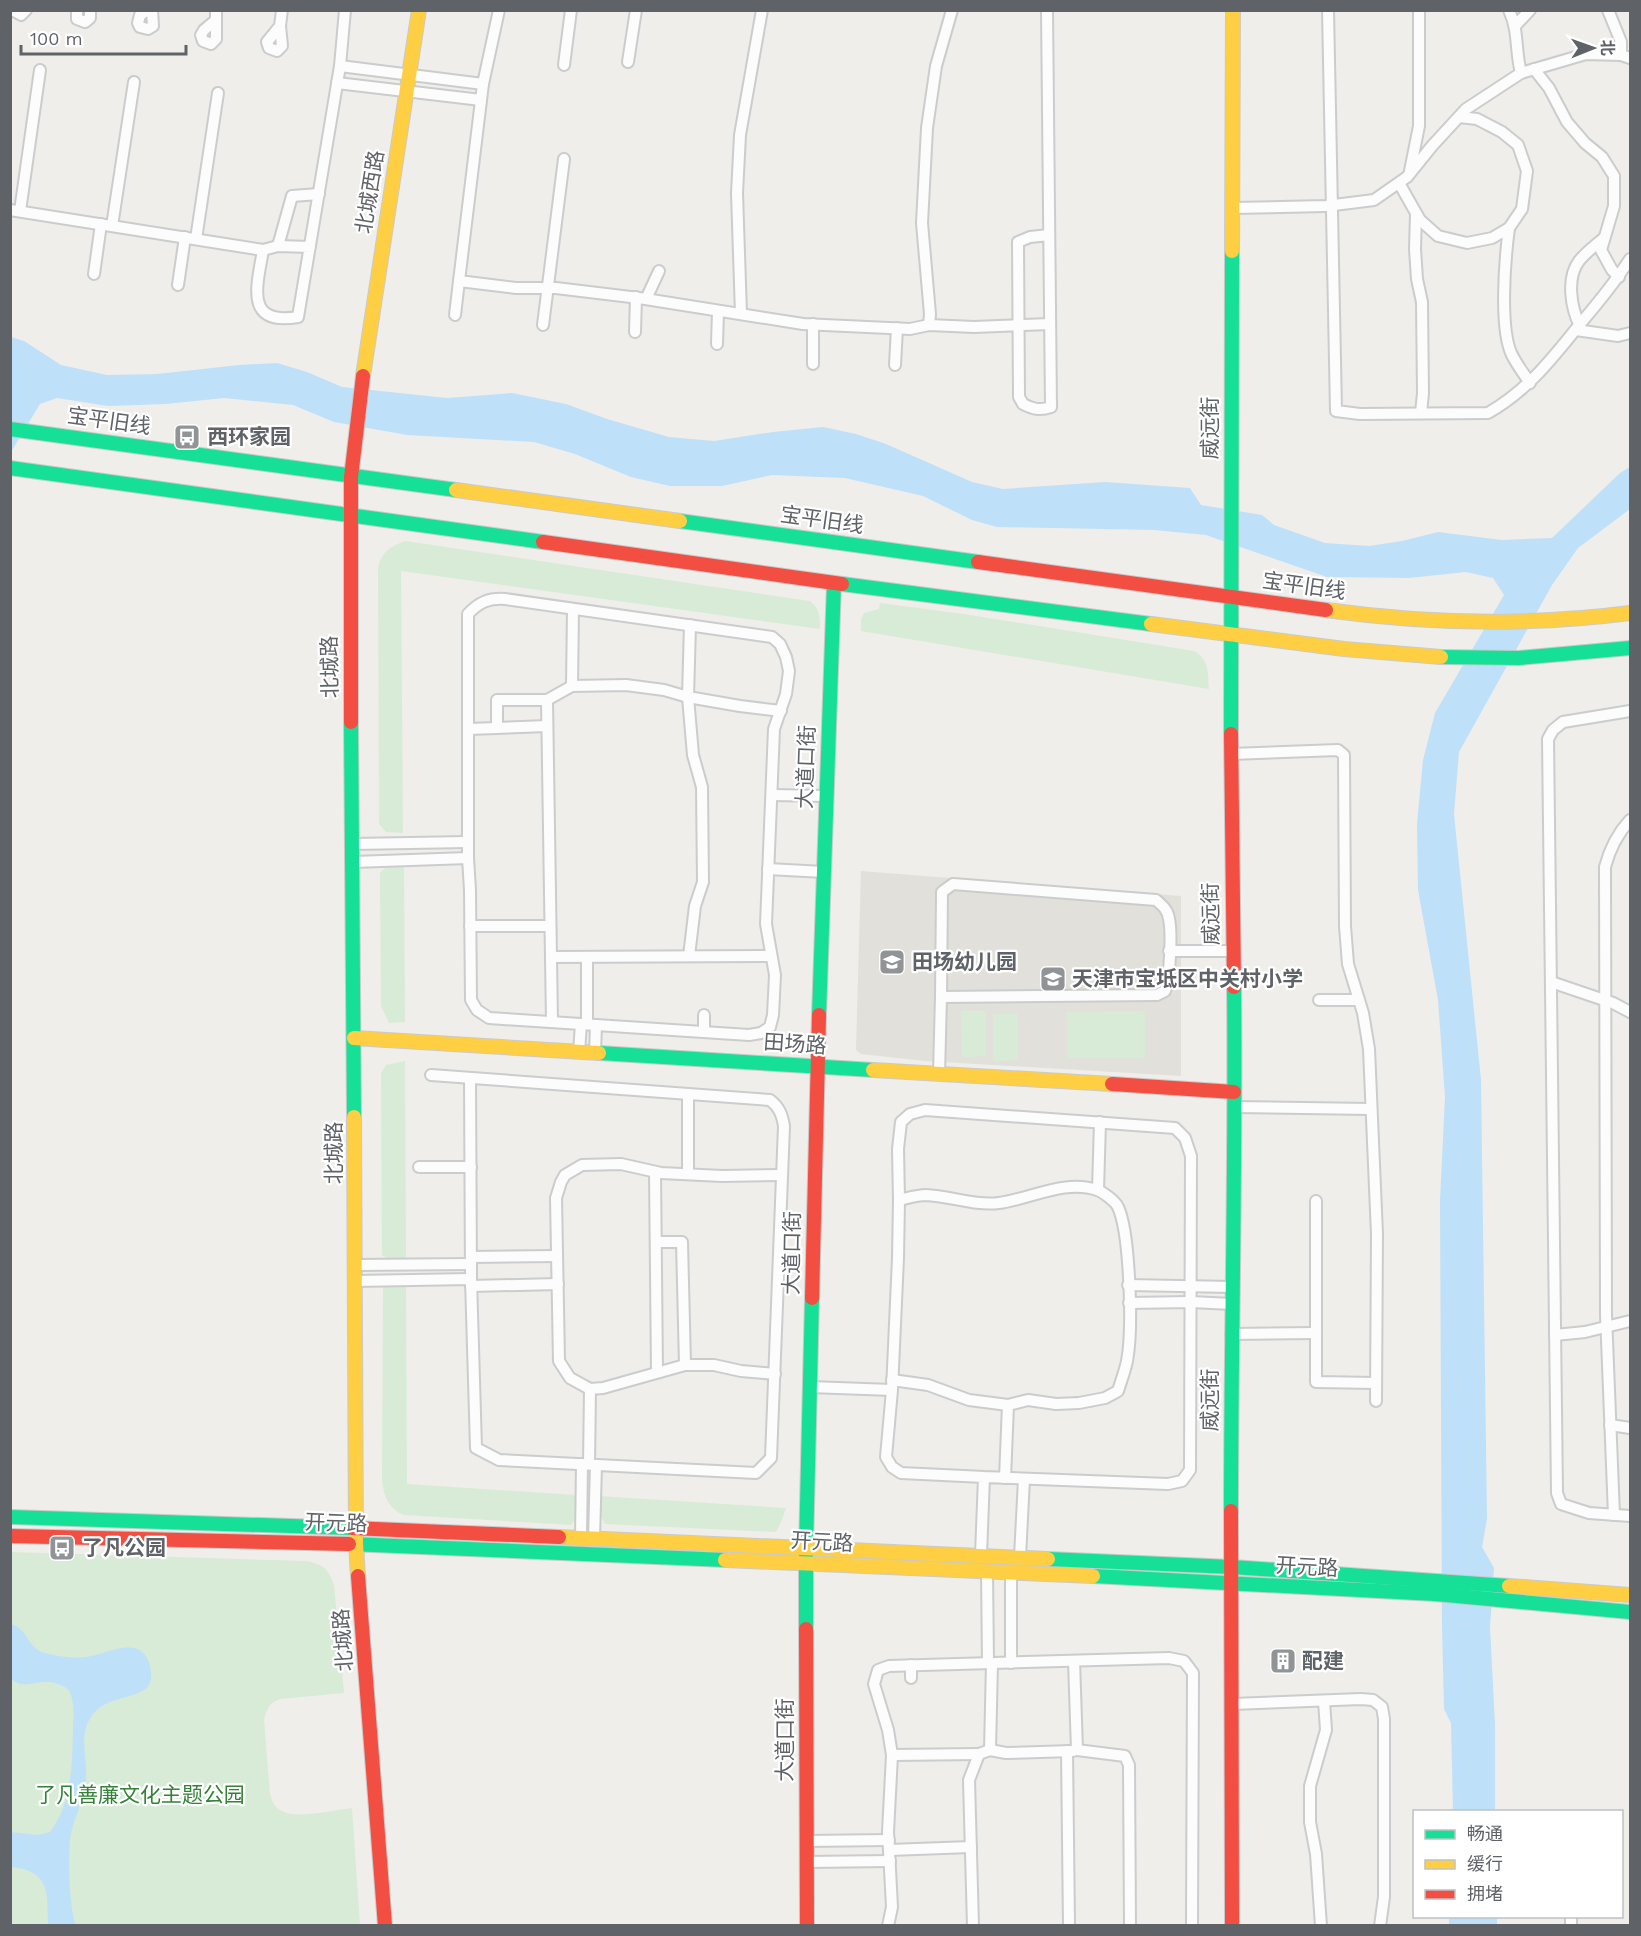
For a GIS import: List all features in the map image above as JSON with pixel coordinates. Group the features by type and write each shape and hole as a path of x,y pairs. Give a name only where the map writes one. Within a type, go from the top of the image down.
{"main road":[{"name":"北城西路","path":"363,379 419,10"},
{"name":"威远街","path":"1232,1926 1231,1334 1235,1107 1230,597 1233,10"},
{"name":"北城路","path":"363,379 351,477 350,514 356,1544 385,1926"},
{"name":"宝平旧线","path":"10,429 1384,618 1468,622 1538,622 1630,613"},
{"path":"10,468 834,583 1375,652 1448,658 1519,658 1630,648"},
{"name":"大道口街","path":"807,1926 806,1548 817,1066 834,583"},
{"name":"田场路","path":"354,1038 1234,1092"},
{"name":"开元路","path":"10,1517 357,1528 1232,1567 1630,1595"},
{"name":"开元路","path":"10,1536 356,1544 806,1562 1435,1594 1630,1612"}],"street":[{"path":"12,10 21,15 26,10"},
{"path":"76,10 77,20 85,22 90,18 90,10"},
{"path":"280,27 282,10"},
{"path":"263,250 258,282 259,307 267,316 285,320 298,317 340,66 345,10"},
{"path":"455,315 483,84 499,10"},
{"path":"564,65 571,10"},
{"path":"628,62 636,10"},
{"path":"741,314 736,193 740,135 752,55 762,10"},
{"path":"929,325 922,223 927,128 936,66 952,10"},
{"path":"1047,10 1051,407 1043,410 1023,404 1020,397 1018,242 1030,237 1049,235"},
{"path":"1328,10 1336,411 1360,414 1488,413 1503,405 1538,376 1630,259"},
{"path":"1410,173 1419,126 1419,10"},
{"path":"1509,10 1516,25 1521,73"},
{"path":"1516,25 1530,10"},
{"path":"1233,208 1332,206 1374,201 1410,173 1466,109 1521,73 1586,54 1626,57 1608,10"},
{"path":"340,66 483,84"},
{"path":"1534,69 1550,88 1567,122 1585,143 1602,157 1614,176 1614,206 1601,250 1618,277"},
{"path":"40,70 15,211 263,250 278,246 310,247"},
{"path":"94,274 107,225 134,82"},
{"path":"337,83 481,100"},
{"path":"196,239 218,93"},
{"path":"1399,183 1420,220 1438,236 1467,243 1492,238 1509,228 1522,209 1527,171 1518,145 1503,132 1477,119 1458,117"},
{"path":"543,325 564,159"},
{"path":"278,246 292,196 319,194"},
{"path":"1416,214 1417,279 1422,302 1424,393 1421,413"},
{"path":"1509,228 1504,267 1506,335 1511,354 1530,383"},
{"path":"178,285 185,237"},
{"path":"1578,328 1574,313 1572,280 1578,262 1605,238"},
{"path":"635,332 641,298 659,271"},
{"path":"459,281 641,298 813,324 910,329 929,325 974,327 1050,324"},
{"path":"717,344 718,311"},
{"path":"813,324 813,364"},
{"path":"895,364 897,328"},
{"path":"1578,328 1618,336 1630,333"},
{"path":"491,598 690,625 772,637 780,644 789,672 786,694 774,729 766,924 775,975 773,1016 770,1027 761,1033 749,1035 489,1018 477,1010 471,1000 467,842 468,614 477,604 491,598"},
{"path":"572,686 573,609"},
{"path":"689,956 694,906 703,882 702,787 693,755 688,697 690,625"},
{"path":"494,728 497,728 497,700 547,700 572,686 626,685 664,690 688,697 740,706 781,711"},
{"path":"547,700 552,1022"},
{"path":"1630,711 1563,722 1553,730 1548,739 1557,1493 1561,1504 1589,1513 1630,1516"},
{"path":"468,729 547,726"},
{"path":"1231,754 1338,750 1344,755 1345,926 1348,964 1359,1000 1369,1049 1377,1234 1376,1401"},
{"path":"772,795 826,796"},
{"path":"1614,1515 1607,1326 1605,867 1609,851 1619,832 1630,820"},
{"path":"353,844 467,842"},
{"path":"353,862 468,858"},
{"path":"768,869 824,872"},
{"path":"939,1074 942,892 953,884 1156,900 1165,908 1169,919 1169,980 1165,991 1157,995 941,997"},
{"path":"470,926 550,926"},
{"path":"1169,951 1233,951"},
{"path":"551,957 771,956"},
{"path":"587,957 588,1024 595,1053"},
{"path":"1551,982 1605,1000 1630,1012"},
{"path":"1318,1000 1359,1000"},
{"path":"704,1015 704,1032"},
{"path":"579,1052 588,1024"},
{"path":"431,1075 770,1100 777,1105 782,1114 784,1126 771,1458 756,1473 499,1460 476,1448 471,1282 470,1078"},
{"path":"688,1094 688,1174"},
{"path":"1235,1107 1370,1108"},
{"path":"925,1110 1175,1128 1185,1138 1191,1156 1190,1470 1182,1481 1168,1484 1024,1479 901,1473 892,1467 886,1457 892,1385 899,1200 897,1149 901,1122 910,1114 925,1110"},
{"path":"1098,1190 1100,1122"},
{"path":"775,1374 741,1371 714,1365 685,1365 603,1388 590,1389 570,1378 559,1361 556,1198 565,1175 582,1165 621,1164 655,1172 722,1176 782,1175"},
{"path":"419,1167 471,1167"},
{"path":"655,1172 657,1372"},
{"path":"810,1387 928,1385 969,1400 1008,1405 1028,1400 1056,1404 1080,1403 1105,1398 1118,1391 1127,1360 1129,1303 1124,1223 1117,1204 1098,1190 1062,1187 997,1203 970,1202 925,1195 899,1200"},
{"path":"1316,1201 1316,1382 1376,1383"},
{"path":"656,1242 682,1242 685,1365"},
{"path":"355,1265 557,1256"},
{"path":"355,1281 558,1284"},
{"path":"1128,1285 1232,1287"},
{"path":"1129,1303 1232,1304"},
{"path":"1556,1335 1585,1332 1630,1321"},
{"path":"1231,1334 1316,1333"},
{"path":"587,1538 590,1389"},
{"path":"1005,1478 1008,1405"},
{"path":"1610,1425 1630,1428"},
{"path":"981,1555 984,1477"},
{"path":"1020,1557 1024,1479"},
{"path":"987,1571 990,1750"},
{"path":"1011,1572 1011,1663"},
{"path":"888,1926 892,1907 889,1850 892,1755 888,1730 874,1684 878,1670 889,1666 910,1665 1170,1658 1184,1661 1193,1674 1192,1926"},
{"path":"1069,1926 1074,1661"},
{"path":"910,1665 911,1678"},
{"path":"1232,1704 1373,1700 1382,1707 1384,1719 1384,1897 1380,1926"},
{"path":"1321,1926 1316,1854 1310,1822 1310,1786 1326,1730 1324,1701"},
{"path":"892,1755 979,1754 990,1750 1006,1753 1072,1751 1125,1756 1129,1765 1130,1926"},
{"path":"973,1926 969,1780 979,1754"},
{"path":"806,1841 889,1850"},
{"path":"807,1862 889,1850 971,1847"}],"shaded area":[{"name":"天津市宝坻区中关村小学","path":"861,871 1181,896 1181,1076 925,1061 861,1054 856,1050"}],"green space":[{"path":"405,541 810,601 819,613 820,629 401,571 403,833 386,832 379,824 378,568 387,550"},
{"path":"880,603 964,614 1194,651 1205,662 1209,689 861,631 861,620 864,613 879,609"},
{"path":"404,866 405,1022 389,1023 381,1006 380,873 385,868"},
{"path":"961,1011 986,1011 986,1056 962,1057"},
{"path":"1145,1011 1145,1058 1067,1058 1067,1012"},
{"path":"993,1014 1018,1014 1018,1060 993,1061"},
{"path":"405,1061 406,1259 387,1258 382,1255 381,1073 386,1065"},
{"path":"406,1286 407,1484 576,1495 575,1520 571,1525 404,1515 391,1505 384,1492 382,1480 383,1287"},
{"path":"599,1496 786,1508 776,1532 605,1524 600,1515"},
{"name":"了凡善廉文化主题公园","path":"11,1552 306,1561 317,1564 327,1571 334,1585 344,1693 280,1699 269,1706 264,1720 270,1794 276,1807 287,1813 305,1814 352,1808 360,1925 11,1926"}],"water":[{"path":"11,337 24,341 61,365 107,375 157,374 277,363 307,372 342,387 447,398 512,393 566,404 669,437 714,441 823,427 856,434 886,444 972,482 1003,489 1105,482 1190,488 1201,505 1262,515 1274,525 1325,543 1369,546 1438,532 1502,540 1552,538 1620,473 1630,467 1630,509 1578,548 1552,585 1459,752 1454,814 1481,1080 1487,1519 1482,1547 1494,1568 1490,1627 1495,1725 1495,1810 1453,1810 1451,1723 1444,1709 1440,1200 1445,1097 1438,1000 1418,890 1417,824 1423,760 1435,713 1504,595 1493,578 1466,572 1409,578 1327,577 1206,535 1154,530 997,527 972,520 923,496 845,478 772,475 722,486 670,486 631,477 575,454 534,442 407,435 334,422 293,405 224,398 166,404 108,406 57,398 40,404 11,452"},
{"path":"11,1624 22,1631 41,1652 63,1657 81,1657 132,1648 146,1656 150,1666 151,1678 147,1688 103,1706 96,1711 87,1724 84,1740 86,1780 70,1837 70,1893 76,1925 48,1925 44,1885 34,1873 11,1867 11,1832 38,1835 50,1832 63,1808 70,1782 73,1713 69,1690 60,1685 52,1682 24,1684 11,1679"},
{"path":"1449,1918 1497,1918 1497,1925 1449,1925"}],"traffic: fast":[{"path":"1231,734 1232,251"},
{"path":"10,429 456,490"},
{"path":"10,468 543,542"},
{"path":"680,521 978,562"},
{"path":"819,1015 834,583"},
{"path":"842,584 1151,624"},
{"path":"1441,657 1519,658 1630,648"},
{"path":"351,722 354,1117"},
{"path":"1231,1511 1234,987"},
{"path":"599,1053 873,1070"},
{"path":"806,1629 812,1298"},
{"path":"10,1517 352,1528"},
{"path":"349,1544 725,1560"},
{"path":"1048,1559 1232,1567 1509,1586"},
{"path":"1093,1576 1435,1594 1630,1612"}],"traffic: slow":[{"path":"363,376 419,10"},
{"path":"1232,251 1233,10"},
{"path":"456,490 680,521"},
{"path":"1326,610 1364,615 1478,622 1554,620 1630,613"},
{"path":"1151,624 1344,649 1441,657"},
{"path":"354,1038 599,1053"},
{"path":"873,1070 1112,1084"},
{"path":"354,1117 358,1576"},
{"path":"559,1537 1048,1559"},
{"path":"725,1560 1093,1576"},
{"path":"1509,1586 1630,1595"}],"traffic: jam":[{"path":"351,722 351,477 363,376"},
{"path":"543,542 842,584"},
{"path":"978,562 1326,610"},
{"path":"1231,734 1234,987"},
{"path":"812,1298 819,1015"},
{"path":"1112,1084 1234,1092"},
{"path":"1231,1511 1232,1926"},
{"path":"352,1528 559,1537"},
{"path":"10,1536 349,1544"},
{"path":"358,1576 385,1926"},
{"path":"806,1629 807,1926"}],"place":[{"name":"西环家园","path":"187,437"},
{"name":"田场幼儿园","path":"892,962"},
{"name":"天津市宝坻区中关村小学","path":"1053,979"},
{"name":"了凡公园","path":"62,1548"},
{"name":"配建","path":"1283,1661"}]}
